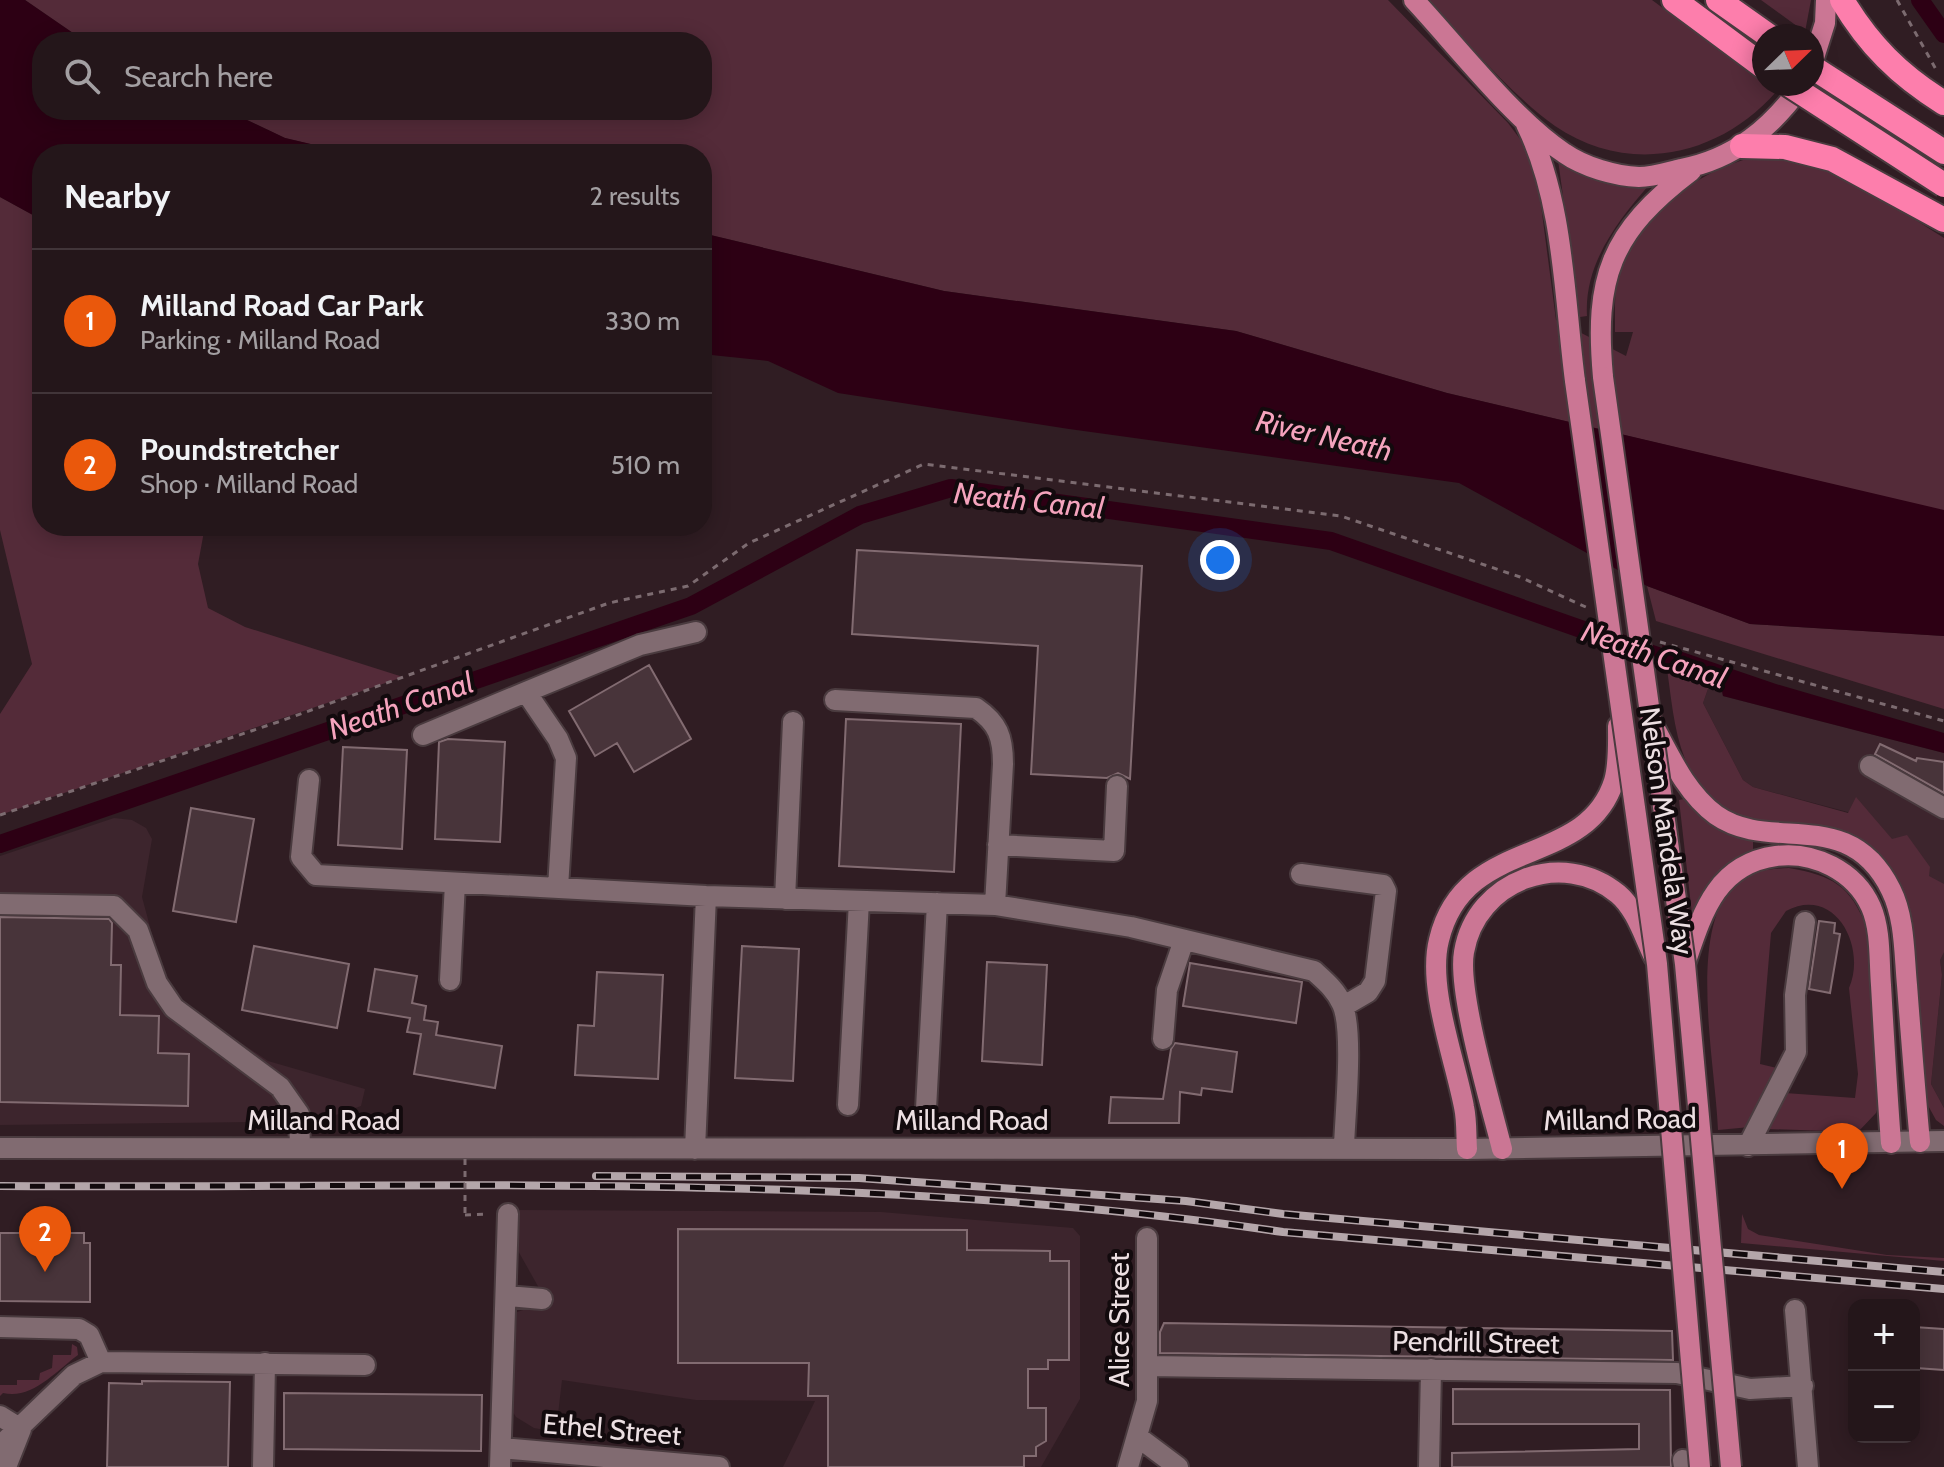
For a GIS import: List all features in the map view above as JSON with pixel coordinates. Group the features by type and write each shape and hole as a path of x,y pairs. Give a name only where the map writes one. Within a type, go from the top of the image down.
{"highway":[{"path":"1674,0 1752,58"},
{"path":"1718,0 1752,24"},
{"path":"1842,0 1874,48 1914,85 1943,92"},
{"path":"1824,74 1944,152"},
{"path":"1807,96 1944,185"},
{"path":"1742,146 1785,147 1832,159 1944,220"}],"main road":[{"path":"1414,0 1521,115 1564,153 1604,171 1641,177 1698,166 1742,146 1764,131 1793,96"},
{"path":"1824,26 1826,0"},
{"name":"Nelson Mandela Way","path":"1521,115 1541,155 1551,195 1657,964 1689,1465"},
{"name":"Nelson Mandela Way","path":"1698,166 1663,192 1637,219 1605,276 1599,309 1603,377 1685,964 1731,1467"},
{"path":"1467,1149 1465,1110 1436,973 1438,942 1449,910 1469,886 1492,867 1579,831 1595,813 1615,779 1620,693"},
{"path":"1651,721 1688,788 1704,805 1736,826 1754,831 1820,834 1853,849 1868,860 1891,889 1902,927 1920,1142"},
{"path":"1685,964 1713,892 1740,868 1769,857 1817,860 1844,873 1865,896 1877,932 1891,1143"},
{"path":"1502,1149 1464,983 1464,951 1471,927 1487,905 1517,881 1538,872 1563,870 1594,877 1621,896 1657,964"}],"street":[{"path":"423,735 640,645 696,632"},
{"path":"526,692 558,739 566,758 558,888"},
{"path":"835,700 976,708 994,720 1003,742 995,905"},
{"path":"785,899 793,722"},
{"path":"1870,766 1944,808"},
{"path":"309,780 301,857 316,875 706,896 995,905 1094,920 1314,971 1332,987 1344,1006 1347,1030 1344,1146"},
{"path":"998,845 1114,851 1117,786"},
{"path":"1301,874 1383,885 1386,891 1375,981 1368,992 1344,1006"},
{"path":"450,980 455,883"},
{"path":"695,1149 706,896"},
{"path":"848,1105 859,901"},
{"path":"926,1109 937,903"},
{"path":"0,904 114,906 138,930 157,983 174,1008 280,1087 299,1114 300,1148"},
{"path":"1748,1146 1796,1052 1795,995 1805,922"},
{"path":"1163,1039 1167,990 1184,940"},
{"name":"Milland Road","path":"0,1148 1344,1146 1502,1149 1944,1141"},
{"path":"501,1458 508,1214"},
{"name":"Alice Street","path":"1128,1467 1147,1401 1147,1238"},
{"path":"507,1296 542,1299"},
{"path":"1795,1310 1808,1467"},
{"path":"0,1327 79,1329 89,1335 101,1362"},
{"path":"0,1446 74,1375 101,1362 365,1365"},
{"path":"263,1467 265,1363"},
{"name":"Pendrill Street","path":"1147,1366 1677,1373 1750,1389 1803,1386"},
{"path":"1429,1467 1431,1369"},
{"path":"0,1416 21,1429"},
{"path":"6,1467 21,1429"},
{"path":"17,1467 21,1429"},
{"path":"1138,1437 1178,1467"},
{"name":"Ethel Street","path":"501,1458 719,1467"}],"path":[{"path":"1897,0 1943,92"},
{"path":"0,815 278,722 609,603 688,586 749,543 924,464 1341,516 1520,577 1598,613"},
{"path":"1652,640 1944,721"},
{"path":"465,1159 465,1215 508,1214"}],"shaded area":[{"path":"25,0 1388,0 1508,123 1526,147 1539,190 1556,320 1626,356 1633,332 1615,332 1615,298 1620,265 1630,244 1642,227 1679,193 1702,178 1749,158 1773,155 1794,158 1834,173 1944,238 1944,511 1447,393 1236,331 944,291 712,235 712,144 310,144 285,138 247,120 712,120 712,32 71,32"},
{"path":"1427,0 1652,0 1752,74 1752,96 1772,96 1728,132 1700,145 1672,152 1642,154 1612,151 1583,142 1555,126 1505,83"},
{"path":"1761,0 1811,0 1806,24 1794,24"},
{"path":"1558,160 1649,185 1625,214 1597,261 1587,297 1587,316 1580,317"},
{"path":"0,197 32,215 32,536 203,536 198,564 208,608 245,627 403,677 0,815 0,714 32,664 0,530"},
{"path":"1647,586 1750,624 1944,636 1944,709 1656,621"},
{"path":"1666,662 1709,686 1703,703 1743,780 1753,787 1848,813 1856,797 1892,839 1907,835 1930,867 1929,876 1944,884 1944,952 1940,960 1942,975 1931,1084 1944,1108 1944,1126 1936,1120 1925,1100 1901,889 1877,857 1842,833 1809,824 1748,820 1725,809 1705,792 1690,770 1681,748"},
{"path":"1709,686 1722,691 1723,696 1944,753 1944,1108 1931,1084 1942,975 1929,880 1859,815 1753,787 1743,780 1703,703"},
{"path":"1684,799 1712,824 1753,841 1753,850 1725,869 1692,914 1679,800"},
{"path":"114,818 132,820 146,828 152,839 142,897 168,994 268,1061 365,1089 361,1106 333,1116 255,1122 0,1125 0,856"},
{"path":"1789,868 1829,879 1838,885 1854,902 1867,928 1882,1094 1876,1113 1858,1132 1767,1129 1785,1093 1855,1098 1858,1074 1849,988 1854,955 1850,939 1843,924 1832,913 1819,906 1804,905 1786,911 1771,933 1760,1064 1781,1069 1750,1127 1718,1130 1708,1000 1712,932 1721,904 1736,883 1754,873"},
{"path":"519,1210 881,1212 1073,1228 1080,1236 1080,1399 1041,1467 783,1467 815,1401 696,1400 562,1380 556,1432 534,1428 516,1417 511,1409 517,1312 538,1305 539,1288 517,1249"},
{"path":"1742,1214 1748,1229 1759,1235 1887,1255 1944,1258 1944,1261 1741,1243"},
{"path":"72,1344 77,1347 78,1355 43,1383 24,1392 3,1393 0,1396 0,1385 17,1385 17,1380 39,1380 40,1373 52,1368 53,1355 71,1355"}],"water":[{"path":"0,0 25,0 71,32 32,32 32,120 247,120 285,138 310,144 32,144 32,215 0,197"},
{"name":"River Neath","path":"712,235 944,291 1236,331 1447,393 1944,510 1944,636 1750,624 1647,586 1459,483 1069,429 838,393 768,361 712,355"},
{"path":"1662,645 1776,684 1944,733 1944,753 1723,696 1722,691 1666,662"}],"building":[{"path":"857,550 1142,566 1130,779 1118,773 1107,778 1031,774 1038,646 852,634"},
{"path":"649,665 691,739 634,772 617,743 595,756 569,711"},
{"path":"846,719 961,724 954,872 839,866"},
{"path":"448,739 505,742 500,842 435,839 439,742"},
{"path":"1880,744 1916,761 1917,758 1944,762 1944,793 1875,754"},
{"path":"343,747 407,750 402,849 338,845"},
{"path":"191,808 254,819 236,922 173,911"},
{"path":"0,917 109,919 112,923 111,965 121,965 120,1015 159,1016 158,1053 189,1054 188,1106 0,1102"},
{"path":"1819,921 1835,923 1834,933 1840,934 1830,993 1809,989"},
{"path":"254,946 349,964 337,1028 242,1010"},
{"path":"742,946 799,949 793,1081 735,1078"},
{"path":"987,962 1047,965 1042,1065 982,1061"},
{"path":"1190,963 1302,982 1296,1023 1183,1006"},
{"path":"375,969 417,976 412,1003 426,1006 424,1020 438,1022 436,1035 502,1046 495,1088 414,1074 421,1034 407,1032 410,1018 368,1011"},
{"path":"597,972 663,975 658,1079 575,1075 578,1025 594,1026"},
{"path":"1175,1043 1237,1052 1232,1092 1202,1088 1201,1095 1180,1092 1179,1123 1109,1123 1111,1097 1163,1099 1171,1049"},
{"path":"678,1229 967,1230 967,1250 1050,1251 1050,1261 1069,1261 1069,1360 1048,1360 1048,1369 1028,1369 1028,1408 1046,1408 1046,1441 1036,1447 1036,1456 1024,1456 1024,1467 828,1467 828,1396 808,1396 809,1363 678,1363"},
{"path":"0,1233 84,1233 84,1243 90,1243 90,1302 0,1301"},
{"path":"1164,1323 1672,1331 1673,1360 1160,1353 1160,1332"},
{"path":"1920,1327 1944,1329 1944,1370 1920,1368"},
{"path":"142,1381 230,1382 228,1467 107,1467 109,1383 142,1384"},
{"path":"1453,1389 1670,1390 1671,1467 1452,1467 1452,1453 1639,1449 1639,1424 1453,1424"},
{"path":"284,1393 482,1395 481,1451 284,1449"}],"waterway":[{"path":"1920,0 1944,34"},
{"name":"Neath Canal","path":"0,844 691,606 860,515 951,488 1331,541 1686,666"}],"railway":[{"path":"596,1176 859,1178 1186,1201 1283,1214 1944,1272"},
{"path":"0,1186 643,1186 964,1199 1124,1212 1283,1232 1944,1289"}],"place":[{"name":"Milland Road Car Park","path":"1842,1189"},
{"name":"Poundstretcher","path":"45,1272"}]}
